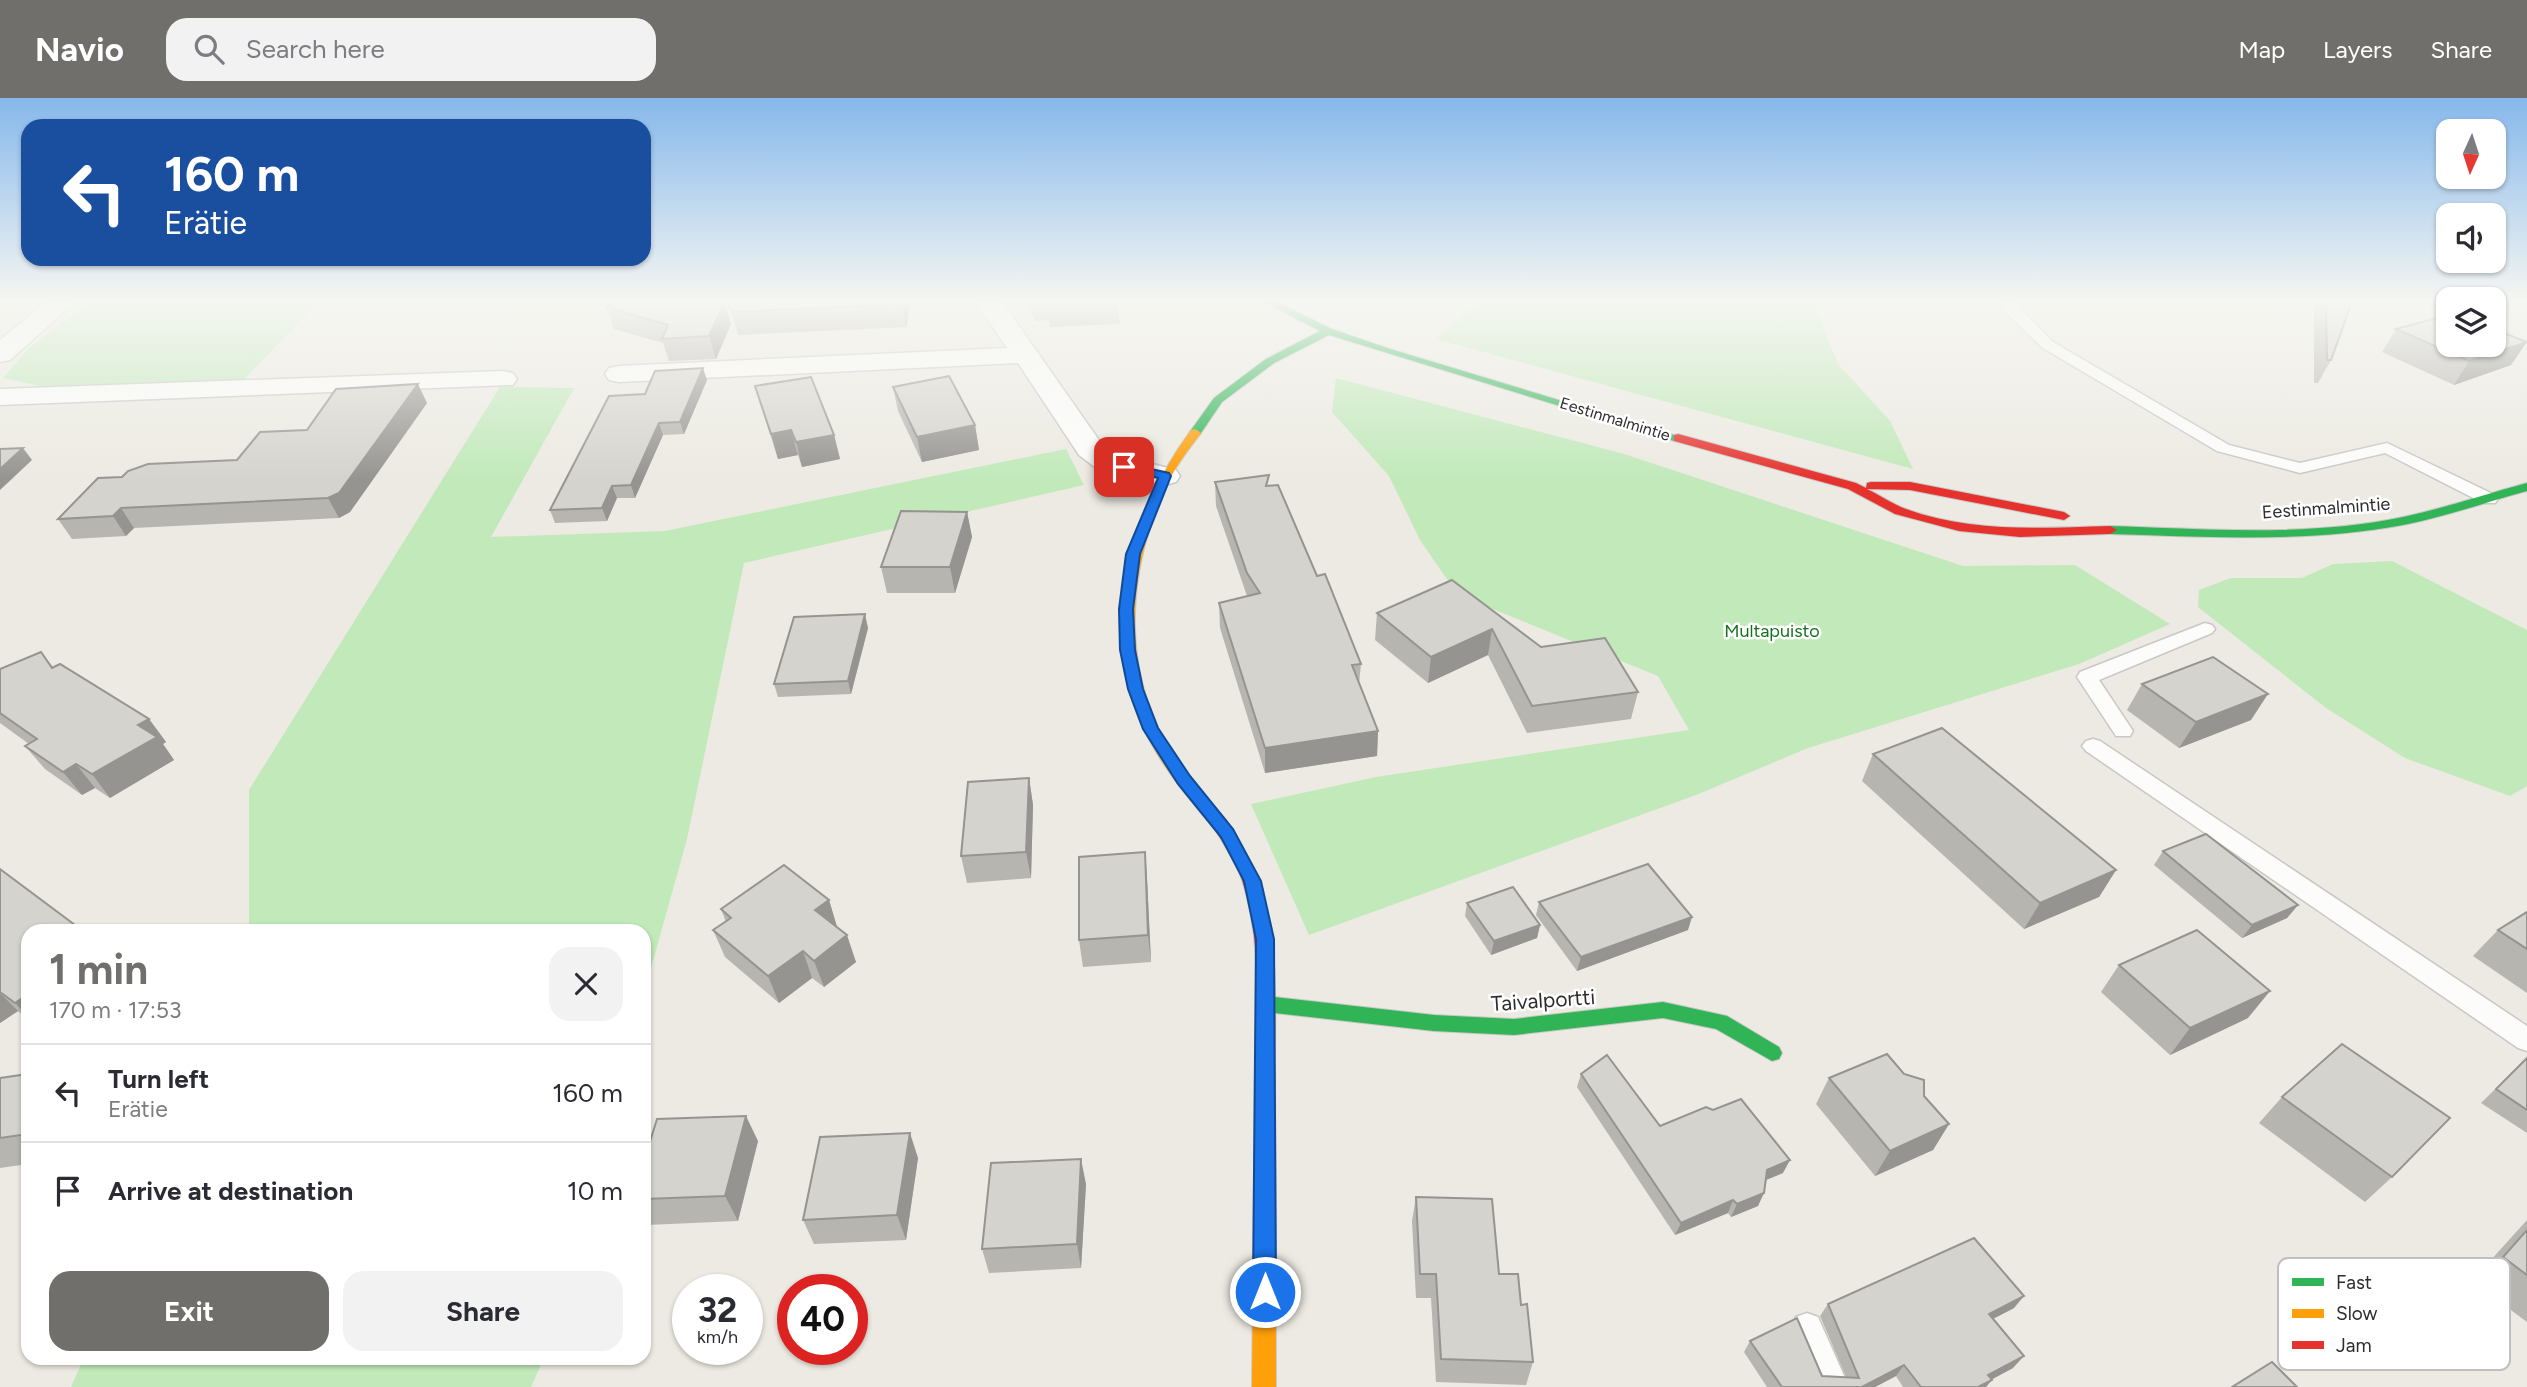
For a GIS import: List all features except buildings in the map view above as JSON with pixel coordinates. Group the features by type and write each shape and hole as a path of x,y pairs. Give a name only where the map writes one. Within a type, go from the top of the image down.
{"street":[{"path":"619,374 935,359"},
{"path":"1026,359 1090,449 1107,462 1165,476"},
{"path":"1264,1387 1265,939 1253,881 1227,833 1184,780 1151,729 1136,689 1127,650 1126,609 1133,554 1165,476 1218,400 1274,359"},
{"name":"Eestinmalmintie","path":"1414,359 1852,486 1900,510 1959,527 2020,533 2124,529 2225,534 2342,530 2404,521 2527,487"},
{"path":"0,397 503,379"},
{"name":"Eestinmalmintie","path":"1852,486 1910,486 2124,529"},
{"name":"Taivalportti","path":"1266,1004 1434,1023 1514,1027 1663,1010 1720,1022 1772,1053"}],"lane":[{"path":"2072,359 2223,448 2300,468 2387,448 2489,499"},
{"path":"2123,731 2087,677 2204,629"},
{"path":"2093,746 2527,1040"},
{"path":"1807,1328 1833,1387"}],"green space":[{"path":"19,359 263,359 243,380 40,386 3,378"},
{"path":"1510,359 1836,359 1890,421 1913,469"},
{"name":"Multapuisto","path":"1336,378 1624,454 1963,566 2075,565 2170,624 2079,664 1808,748 1696,795 1309,935 1251,804 1376,777 1689,730 1658,676 1458,595 1420,540 1389,476 1332,412"},
{"path":"500,387 574,388 491,537 665,531 1066,449 1084,485 744,563 687,839 651,968 651,924 249,924 249,790"},
{"path":"2392,561 2527,630 2527,786 2510,796 2405,758 2326,708 2198,607 2199,590 2231,578 2302,578 2333,564"},
{"path":"81,1365 541,1365 531,1387 71,1387"}],"traffic: fast":[{"path":"1195,433 1218,400 1274,359"},
{"path":"1414,359 1678,438"},
{"path":"2110,530 2225,534 2342,530 2404,521 2527,487"},
{"path":"1266,1004 1434,1023 1514,1027 1663,1010 1720,1022 1772,1053"}],"traffic: slow":[{"path":"1195,433 1165,477 1140,538 1132,569 1127,633 1138,697 1151,728 1173,766 1219,823"},
{"path":"1264,1387 1265,1067"}],"traffic: jam":[{"path":"1678,438 1852,486 1900,511 1959,527 2020,533 2110,530"},
{"path":"1871,486 1910,486 2064,516"},
{"path":"1219,823 1237,850 1259,909 1265,971 1265,1067"}],"route":[{"path":"1124,467 1165,476 1133,554 1126,609 1127,650 1136,689 1151,729 1184,780 1227,833 1253,881 1265,939 1265,1292"}]}
